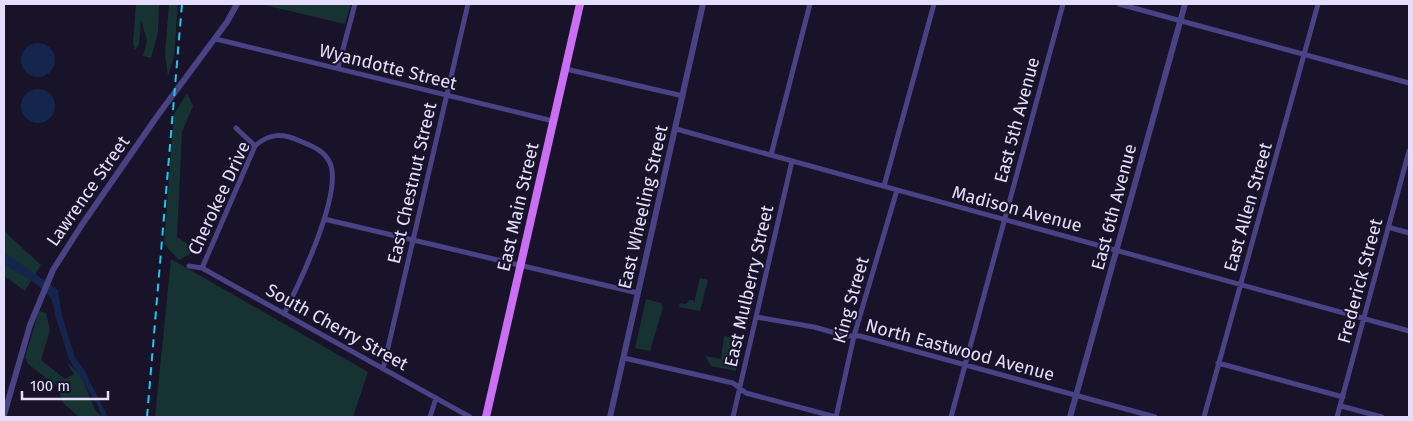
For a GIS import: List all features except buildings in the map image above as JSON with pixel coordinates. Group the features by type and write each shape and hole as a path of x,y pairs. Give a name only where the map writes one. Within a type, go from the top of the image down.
{"main road":[{"name":"East Main Street","path":"486,417 580,4"}],"street":[{"name":"Lawrence Street","path":"4,415 40,298 49,277 81,226 216,39 237,4"},
{"path":"338,68 355,4"},
{"name":"East Chestnut Street","path":"383,369 468,4"},
{"name":"East Wheeling Street","path":"610,417 703,4"},
{"path":"771,155 810,4"},
{"path":"884,186 934,4"},
{"name":"East 5th Avenue","path":"951,417 1063,4"},
{"path":"1119,4 1409,83"},
{"name":"East 6th Avenue","path":"1070,417 1185,4"},
{"name":"East Allen Street","path":"1204,417 1318,4"},
{"name":"Wyandotte Street","path":"216,39 554,121"},
{"path":"566,68 683,96"},
{"path":"236,128 255,146"},
{"name":"Madison Avenue","path":"676,130 1409,331"},
{"name":"Cherokee Drive","path":"202,268 255,146 268,137 283,135 314,147 322,153 330,164 333,178 324,219 303,274 284,314"},
{"name":"Frederick Street","path":"1337,417 1409,151"},
{"name":"East Mulberry Street","path":"733,417 792,161"},
{"name":"King Street","path":"836,417 854,336 897,190"},
{"path":"324,219 638,293"},
{"path":"1388,227 1409,233"},
{"name":"South Cherry Street","path":"189,266 202,268 470,417"},
{"name":"North Eastwood Avenue","path":"756,317 854,336 1155,417"},
{"path":"624,358 734,383 746,392 836,417"},
{"path":"1218,363 1343,397"},
{"path":"430,417 436,398"},
{"path":"1340,406 1382,417"}],"green space":[{"path":"136,4 159,4 158,32 151,58 143,56 147,40 141,21 139,44 135,50 133,43"},
{"path":"169,4 178,4 174,56 168,76 165,54"},
{"path":"260,4 351,4 345,24"},
{"path":"187,93 193,106 182,132 177,237 187,243 190,254 179,260 164,244 174,114"},
{"path":"4,231 41,265 25,291 4,276"},
{"path":"171,259 368,372 353,417 155,417"},
{"path":"700,278 708,280 700,311 679,307 680,303 686,304 689,300 693,300 694,303"},
{"path":"646,299 661,303 663,307 650,351 635,348"},
{"path":"39,311 46,313 50,330 41,360 65,379 74,374 66,361 81,376 95,410 102,417 79,417 63,403 57,386 28,364 25,357"},
{"path":"724,336 743,339 736,371 711,366 705,356 721,359"}],"water":[{"path":"38,43 45,44 50,48 54,53 54,67 50,72 45,76 38,77 31,76 26,72 22,67 21,60 22,53 26,48 31,44"},
{"path":"38,89 45,90 50,94 54,99 54,113 50,118 45,122 38,123 31,122 26,118 22,113 21,106 22,99 26,94 31,90"},
{"path":"4,252 58,290 62,316 75,358 83,368 108,417 102,417 98,406 69,359 50,297 37,285 7,266 4,263"}],"railway":[{"path":"147,417 182,4"}]}
